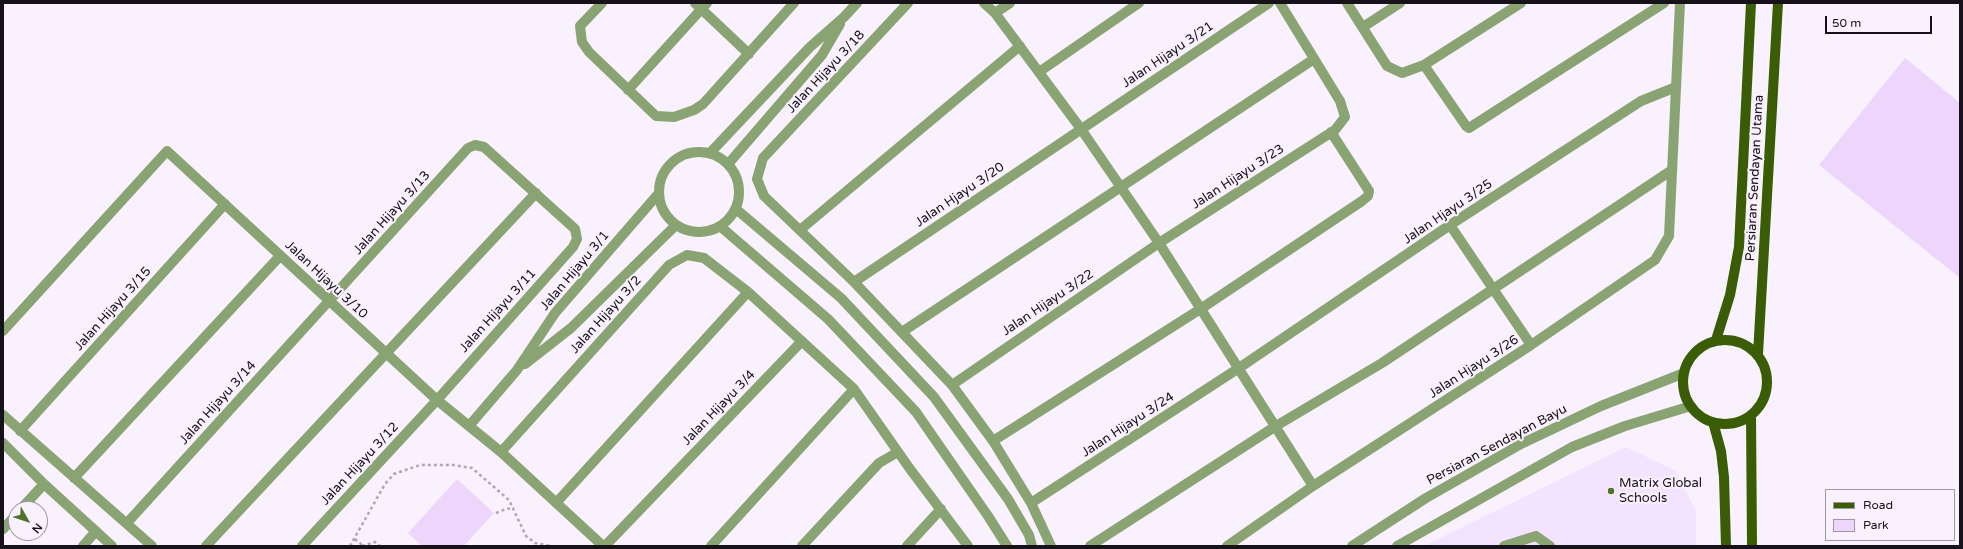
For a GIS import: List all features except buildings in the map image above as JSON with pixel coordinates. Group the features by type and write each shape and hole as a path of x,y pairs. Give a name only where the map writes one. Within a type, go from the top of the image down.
{"main road":[{"name":"Persiaran Sendayan Utama","path":"1716,340 1730,295 1739,247 1751,3"},
{"name":"Persiaran Sendayan Utama","path":"1758,354 1778,3"},
{"path":"1728,339 1739,341 1750,346 1758,354 1765,366 1768,379 1766,393 1760,406 1751,415 1739,422 1726,424 1713,422 1700,416 1691,406 1684,390 1684,373 1688,362 1695,352 1716,340 1728,339"},
{"path":"1751,415 1752,546"},
{"path":"1713,422 1721,451 1724,477 1726,546"}],"street":[{"path":"602,3 580,26 582,42 589,52 656,116 674,117 694,110 703,104 794,3"},
{"path":"710,152 810,47 844,17 857,3"},
{"name":"Jalan Hijayu 3/18","path":"800,230 764,196 757,179 763,158 908,3"},
{"path":"984,3 995,13 1081,129 1159,243 1202,308 1313,486"},
{"path":"995,13 1010,3"},
{"path":"1039,72 1139,3"},
{"name":"Jalan Hijayu 3/21","path":"1081,129 1269,3"},
{"path":"902,332 1314,59 1280,3"},
{"path":"1347,3 1387,66 1402,73 1424,65 1521,3"},
{"path":"1363,27 1400,3"},
{"path":"1424,65 1466,126 1469,128 1664,3"},
{"name":"Jalan Hjayu 3/26","path":"1227,546 1313,486 1531,345 1655,260 1669,236 1680,3"},
{"path":"628,90 701,5 749,54"},
{"path":"729,163 822,55 844,17"},
{"path":"1020,46 800,230 854,282 952,385 993,441 1031,503 1051,546"},
{"name":"Jalan Hijayu 3/23","path":"1159,243 1331,132 1345,117 1340,101 1314,59"},
{"name":"Jalan Hjayu 3/25","path":"1239,368 1450,225 1641,101 1676,87"},
{"name":"Jalan Hjayu 3/20","path":"854,282 1081,129"},
{"path":"993,441 1202,308 1368,196 1369,190 1331,132"},
{"name":"Jalan Hijayu 3/13","path":"329,300 468,148 475,145 484,147 536,193"},
{"name":"Jalan Hijayu 3/10","path":"3,331 167,151 437,400 500,452 604,546"},
{"path":"698,151 710,152 729,163 735,172 739,184 739,197 736,209 721,227 700,232 687,230 676,225 667,216 661,206 659,193 660,181 666,169 674,160 685,154 698,151"},
{"path":"1090,546 1276,426 1382,363 1492,288 1672,170"},
{"path":"206,546 536,193"},
{"name":"Jalan Hijayu 3/11","path":"437,400 573,247 577,238 575,229 536,193"},
{"name":"Jalan Hijayu 3/1","path":"469,426 517,370 555,313 659,193"},
{"name":"Jalan Hijayu 3/15","path":"20,431 224,204"},
{"path":"736,209 840,298 934,397 1008,499 1029,535 1032,546"},
{"name":"Jalan Hijayu 3/1","path":"517,370 571,328 676,225"},
{"path":"1450,225 1531,345"},
{"path":"721,227 828,319 916,412 1007,546"},
{"name":"Jalan Hijayu 3/22","path":"952,385 1159,243"},
{"name":"Jalan Hijayu 3/2","path":"500,452 669,265 687,255 704,258 748,292"},
{"path":"74,478 280,256"},
{"path":"556,503 748,292 854,389 898,452 968,546"},
{"name":"Jalan Hijayu 3/14","path":"127,523 329,300"},
{"name":"Jalan Hijayu 3/4","path":"604,546 802,341"},
{"name":"Jalan Hijayu 3/24","path":"1031,503 1239,368"},
{"name":"Persiaran Sendayan Bayu","path":"1352,546 1426,498 1521,444 1600,406 1684,373"},
{"path":"711,546 854,389"},
{"name":"Jalan Hijayu 3/12","path":"302,546 437,400"},
{"path":"1397,546 1572,447 1619,428 1691,406"},
{"path":"3,415 152,546"},
{"path":"3,443 44,484 112,546"},
{"path":"802,546 878,463 898,452"},
{"path":"28,501 44,484"},
{"path":"907,546 941,509"},
{"path":"82,546 96,531"},
{"path":"1504,546 1536,536 1550,546"}],"path":[{"path":"350,546 389,479 394,474 420,465 453,465 472,468 509,500 526,536 535,543 551,546"},
{"path":"496,513 506,508 514,508"},
{"path":"355,539 362,546 375,542 380,546"}],"shaded area":[{"name":"Matrix Global Schools","path":"1626,447 1676,471 1696,511 1696,546 1424,546"}],"green space":[{"path":"1905,58 1960,103 1960,278 1819,165"},
{"path":"457,479 494,513 464,546 422,546 408,533"}],"place":[{"name":"Matrix Global Schools","path":"1611,491"}]}
